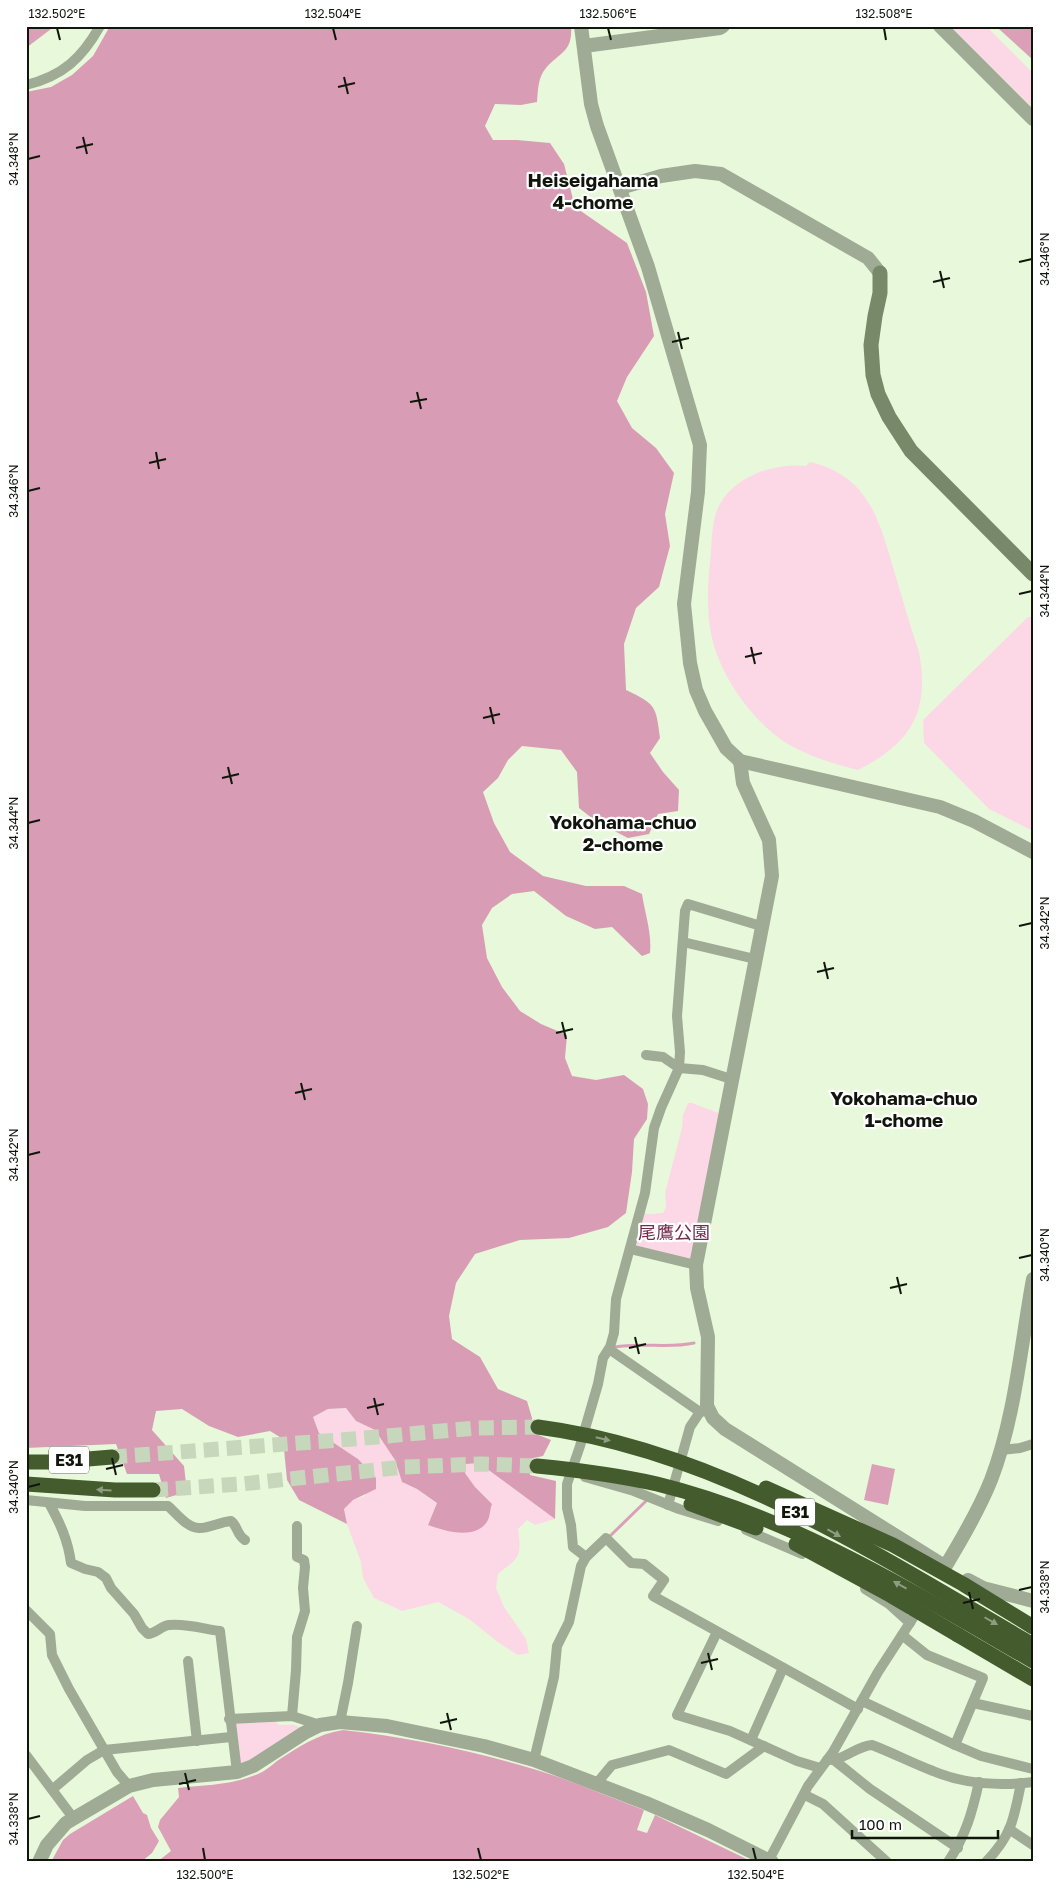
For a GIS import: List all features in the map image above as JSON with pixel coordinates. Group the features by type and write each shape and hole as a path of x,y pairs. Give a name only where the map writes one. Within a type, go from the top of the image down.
{"highway":[{"name":"E31","path":"538,1427 641,1448 729,1481 812,1520 1033,1645"},
{"path":"641,1448 724,1472 775,1491 893,1545 964,1584 1033,1627"},
{"name":"E31","path":"26,1462 52,1462 112,1457"},
{"name":"E31","path":"537,1466 623,1476 726,1506 778,1526 839,1553 897,1583 1033,1662"},
{"path":"578,1472 654,1491 774,1534 844,1569 1033,1679"},
{"name":"E31","path":"26,1484 106,1490 153,1490"}],"main road":[{"path":"880,273 880,293 871,345 873,375 878,394 889,417 911,452 1033,574"}],"street":[{"path":"26,85 47,80 69,65 90,45 100,26"},
{"path":"581,26 591,104 597,126 648,267 700,445 698,492 684,604 690,663 696,690 705,711 726,748 740,761 940,807 974,821 1033,852"},
{"path":"584,46 720,28 723,26"},
{"path":"940,26 1033,120"},
{"path":"620,188 661,176 695,171 721,174 868,258 880,273"},
{"path":"668,1505 690,1427 705,1411 707,1406 708,1337 697,1288 696,1265 772,876 768,840 743,783 740,761"},
{"path":"586,1557 573,1547 567,1508 567,1484 578,1472 580,1446 598,1384 603,1358 614,1333 616,1299 645,1193 654,1128 660,1108 679,1068 680,1052 677,1016 685,911 688,904 761,926"},
{"path":"682,942 755,959"},
{"path":"646,1055 663,1057 679,1068 703,1070 731,1079"},
{"path":"630,1249 696,1265"},
{"path":"39,1862 47,1845 57,1832 74,1819 129,1786 153,1780 237,1772 253,1766 304,1733 320,1725 340,1722 387,1726 484,1746 534,1760 597,1783 708,1830 771,1861 808,1786 827,1762 973,1520 991,1480 1001,1450 1012,1401 1033,1279"},
{"path":"608,1349 705,1411 725,1429 945,1567 983,1588 1033,1601"},
{"path":"1001,1450 1020,1448 1033,1444"},
{"path":"578,1472 668,1505 740,1528 803,1554 836,1571 889,1604 910,1623"},
{"path":"26,1500 85,1506 168,1506 189,1525 199,1528 230,1521 234,1524 239,1536 245,1540"},
{"path":"50,1503 62,1525 68,1543 71,1563 98,1572 106,1578 111,1588 134,1614 148,1634 154,1633 166,1625 177,1624 220,1631 231,1737 237,1772"},
{"path":"292,1716 297,1637 305,1611 303,1588 305,1566 304,1560 297,1557 297,1526"},
{"path":"534,1760 554,1677 557,1646 569,1622 581,1566 586,1557 606,1538 631,1563 644,1564 664,1580 653,1596 783,1668 860,1705 955,1746 981,1756 1033,1769"},
{"path":"26,1610 50,1634 52,1655 116,1772 129,1786"},
{"path":"340,1722 357,1626"},
{"path":"717,1632 677,1715 730,1731 797,1762 827,1762 872,1744 933,1772 956,1779 992,1784 1033,1782"},
{"path":"902,1635 927,1655 983,1678 955,1746"},
{"path":"188,1661 197,1741"},
{"path":"750,1740 783,1668"},
{"path":"973,1703 1033,1716"},
{"path":"230,1719 292,1716 320,1725"},
{"path":"53,1789 87,1760 104,1750 231,1737"},
{"path":"597,1783 612,1765 669,1750 726,1774 764,1746"},
{"path":"26,1755 74,1819"},
{"path":"827,1762 870,1788 958,1848"},
{"path":"948,1862 965,1834 972,1813 978,1782"},
{"path":"986,1862 1001,1847 1014,1819 1021,1783"},
{"path":"804,1795 823,1804 887,1862"},
{"path":"1009,1829 1033,1845"}],"green space":[{"path":"950,26 986,26 1033,73 1033,108"},
{"path":"810,462 830,469 846,478 859,490 869,504 884,537 919,652 922,692 919,709 912,723 903,737 891,749 858,770 823,760 800,750 778,738 769,730 752,713 731,684 720,663 710,630 708,596 712,531 716,513 722,501 730,490 753,475 780,467 806,466"},
{"path":"1028,617 1033,617 1033,831 989,809 924,743 923,720"},
{"name":"尾鷹公園","path":"688,1103 721,1114 694,1262 634,1246 643,1213 663,1213 666,1207 665,1193 682,1128 683,1115"},
{"path":"347,1408 356,1421 375,1430 395,1460 402,1482 417,1489 437,1503 428,1525 475,1487 465,1473 466,1464 479,1463 555,1519 535,1525 527,1520 518,1529 520,1546 515,1560 498,1574 496,1588 504,1607 526,1639 529,1653 518,1655 499,1643 469,1619 438,1602 402,1611 374,1598 363,1578 361,1562 347,1524 344,1509 353,1500 365,1496 358,1459 319,1433 313,1417 328,1409"},
{"path":"276,1718 277,1724 295,1725 300,1728 237,1768 233,1721"}],"shaded area":[{"path":"26,26 55,26 26,48"},
{"path":"110,26 571,26 568,46 541,75 537,102 521,105 495,104 485,126 493,140 550,143 564,164 575,207 627,243 646,292 654,336 627,377 617,401 632,428 656,448 674,473 665,514 670,546 659,587 636,608 624,644 626,690 653,707 660,738 650,753 679,790 678,811 658,814 649,834 628,838 597,822 579,808 577,772 561,750 522,746 508,760 498,778 483,792 494,823 510,852 543,876 586,886 624,886 642,894 650,938 650,953 642,956 612,927 595,929 566,916 534,891 512,894 492,908 482,925 487,958 502,987 520,1011 541,1024 567,1035 565,1058 572,1076 596,1080 624,1075 643,1089 648,1104 647,1119 634,1139 632,1172 626,1213 608,1227 569,1238 520,1240 475,1254 456,1283 449,1316 452,1339 480,1357 498,1389 527,1401 532,1418 531,1432 551,1440 543,1456 529,1459 530,1475 556,1481 555,1519 479,1463 466,1464 465,1473 475,1487 492,1504 488,1520 476,1530 460,1533 428,1525 437,1503 417,1489 402,1482 395,1460 375,1430 356,1421 346,1408 328,1409 313,1417 319,1433 358,1459 376,1478 376,1489 353,1500 344,1509 347,1524 299,1500 287,1480 283,1439 270,1431 238,1437 209,1426 182,1409 156,1411 152,1430 184,1466 187,1492 166,1498 159,1474 127,1474 116,1444 26,1448 26,92 51,87 72,75 93,56"},
{"path":"997,26 1033,26 1033,60 999,29"},
{"path":"872,1464 895,1469 888,1505 864,1500"},
{"path":"343,1730 437,1745 484,1755 545,1772 644,1810 637,1830 647,1833 655,1815 753,1862 157,1862 171,1851 158,1827 160,1820 179,1797 178,1788 219,1784 248,1778 263,1771 308,1742"},
{"path":"133,1796 143,1813 147,1815 151,1828 159,1841 152,1853 141,1862 51,1862 63,1840 70,1834"}],"waterway":[{"path":"615,1347 694,1343"},
{"path":"609,1537 646,1501"}],"tunnel":[{"path":"112,1457 476,1428 538,1427"},
{"path":"153,1490 241,1484 404,1467 480,1464 537,1466"}],"district":[{"name":"Heiseigahama 4-chome","path":"593,191"},
{"name":"Yokohama-chuo 2-chome","path":"623,833"},
{"name":"Yokohama-chuo 1-chome","path":"904,1109"}]}
